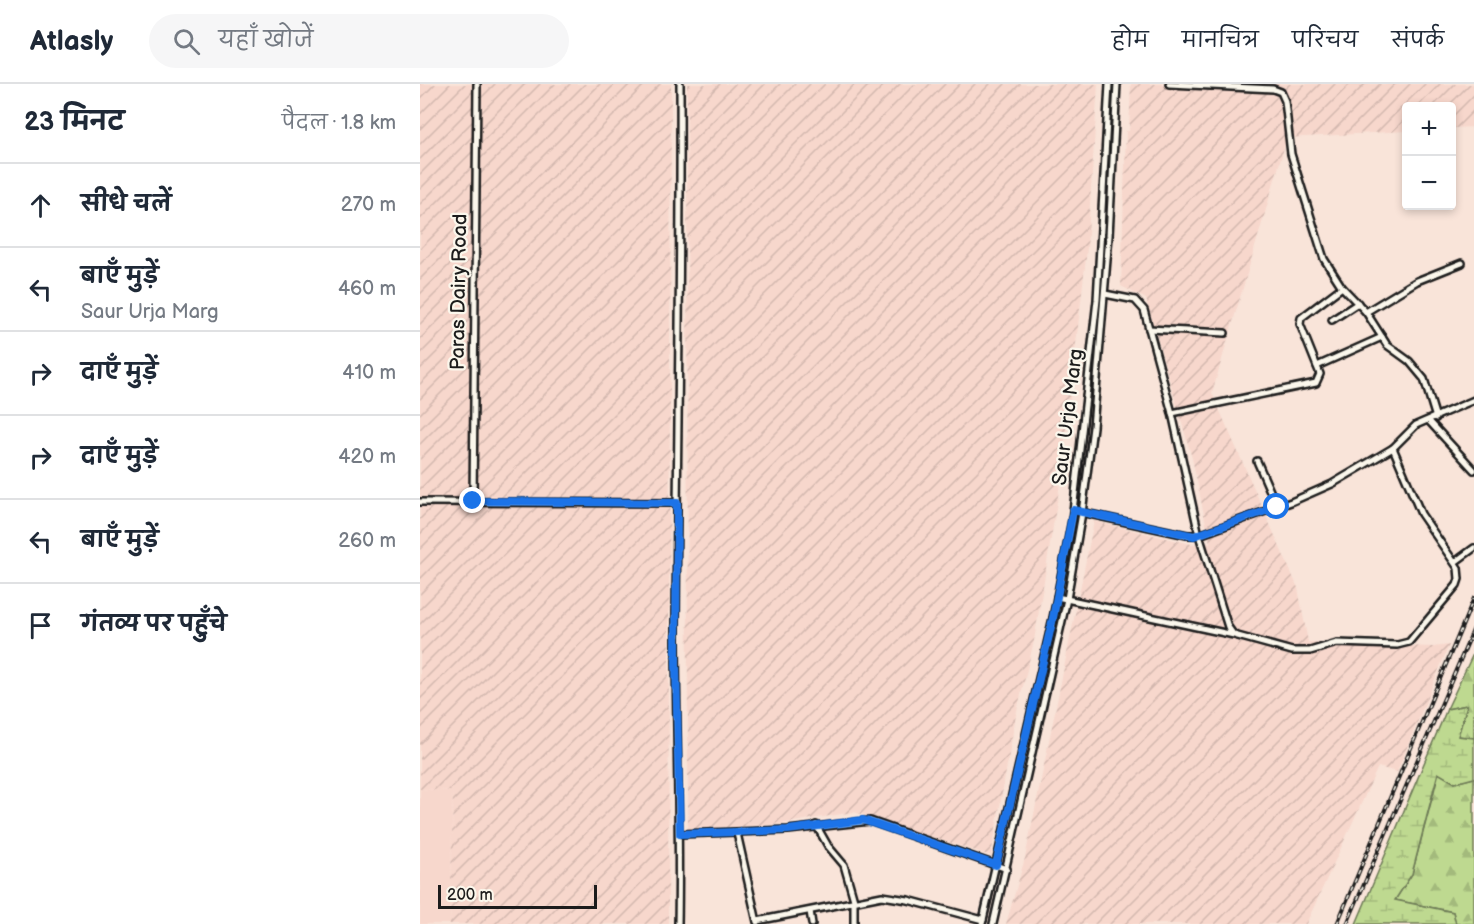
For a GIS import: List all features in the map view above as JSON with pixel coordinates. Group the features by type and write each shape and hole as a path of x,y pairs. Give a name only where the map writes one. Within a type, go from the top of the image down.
{"street":[{"name":"Paras Dairy Road","path":"473,501 477,84"},
{"path":"678,924 680,834 676,663 681,335 680,84"},
{"name":"Saur Urja Marg","path":"982,922 1057,597 1073,510 1097,300 1109,84"},
{"name":"Saur Urja Marg","path":"993,924 1067,599 1082,513 1093,427 1104,294 1117,84"},
{"path":"1169,84 1273,89 1281,92 1285,101 1291,154 1324,259 1342,287 1366,312 1390,348 1409,361 1424,379 1436,418"},
{"path":"1366,312 1416,281 1462,263"},
{"path":"1172,413 1316,383 1320,377 1300,324 1301,318 1342,287"},
{"path":"1104,294 1135,300 1144,310 1172,413 1199,535 1228,627 1234,635"},
{"path":"1332,320 1358,303"},
{"path":"1149,329 1225,333"},
{"path":"1317,366 1382,337"},
{"path":"1073,510 1187,535 1199,535 1332,484 1393,448 1416,425 1474,400"},
{"path":"1429,421 1474,470"},
{"path":"1057,597 1234,635 1300,652 1337,643 1403,645 1413,639 1456,585 1460,574 1455,562 1421,514 1393,448"},
{"path":"1257,461 1277,507"},
{"path":"420,502 677,503"},
{"path":"1455,562 1474,548"},
{"path":"680,834 788,830 816,825 870,821 1007,869"},
{"path":"816,825 828,846 844,865 854,900 854,924"},
{"path":"736,833 758,922 854,900 890,896 982,922"},
{"path":"810,911 812,924"}],"shaded area":[{"path":"420,84 671,84 668,924 450,924 453,791 420,789"},
{"path":"687,84 1098,84 1087,249 1059,490 1034,641 1016,715 991,856 854,812 781,824 688,830"},
{"path":"1131,84 1474,84 1474,127 1456,128 1456,102 1402,102 1402,131 1287,138 1212,393 1298,588 1308,642 1433,647 1449,645 1397,772 1378,767 1306,924 1006,924 1025,858 1094,521 1191,544 1210,543 1192,458 1146,299 1121,286 1126,131 1129,131"},
{"path":"420,789 453,791 450,924 420,924"}],"green space":[{"path":"1474,652 1474,738 1458,736 1467,705 1447,709"},
{"path":"1467,705 1458,736 1474,738 1474,778 1455,783 1438,773 1412,874 1395,900 1453,912 1456,924 1356,924 1447,709"},
{"path":"1439,772 1455,783 1474,778 1474,924 1456,924 1453,912 1395,900 1412,874"}],"railway":[{"path":"1337,924 1474,598"},
{"path":"1347,924 1474,628"}],"route":[{"path":"473,501 677,503 676,663 680,834 788,830 863,820 996,865 1053,618 1073,510 1194,536 1277,507"}]}
